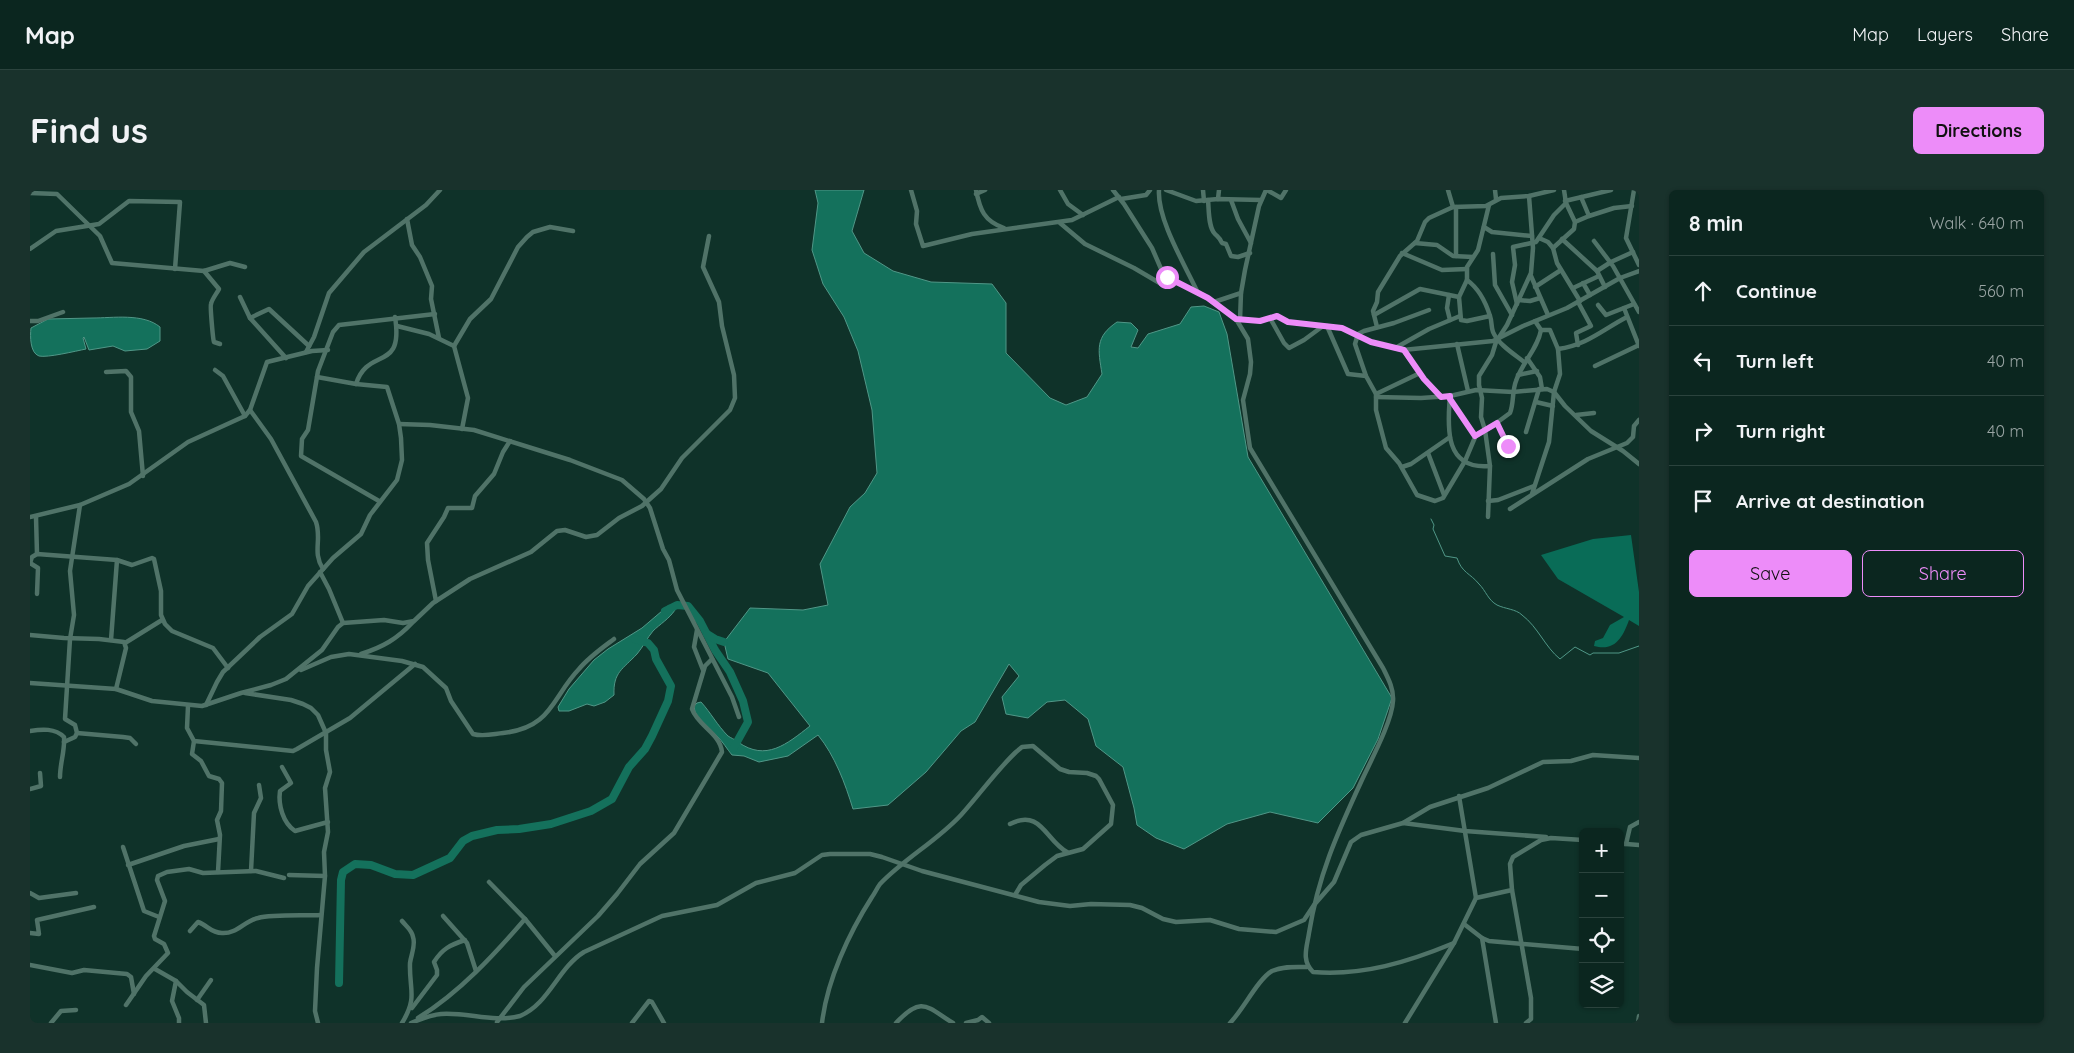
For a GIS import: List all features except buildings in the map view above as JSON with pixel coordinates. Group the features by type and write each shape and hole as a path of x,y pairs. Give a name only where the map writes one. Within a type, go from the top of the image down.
{"street":[{"path":"38,190 43,194"},
{"path":"306,352 329,293 364,252 426,205 440,190"},
{"path":"912,190 918,211 917,227 923,246 1005,229 1060,223 1120,198 1146,195 1150,190"},
{"path":"985,190 976,192 984,214 992,223 1005,229"},
{"path":"1060,190 1068,204 1083,215"},
{"path":"1113,190 1152,248 1164,273 1176,282 1197,291 1214,302 1222,310 1238,319 1260,321 1277,316 1288,322 1342,328 1358,334 1371,342 1404,350 1498,340 1579,302 1620,278 1639,272"},
{"path":"1159,190 1158,201 1176,249 1197,291"},
{"path":"1166,190 1192,200 1261,200"},
{"path":"1203,190 1214,233 1223,244 1226,244 1231,256 1238,257 1250,252"},
{"path":"1218,199 1220,190"},
{"path":"1286,190 1281,198 1267,190 1261,200 1241,293 1238,319 1246,334 1250,352 1250,374 1243,400 1250,448 1385,673 1393,694 1392,707 1387,721 1333,843 1314,905 1305,951 1307,966 1313,972 1368,971 1407,962 1454,943"},
{"path":"1448,190 1454,207 1456,256"},
{"path":"1495,190 1496,200"},
{"path":"1377,327 1373,311 1377,302 1378,292 1402,252 1415,243 1427,220 1454,207 1489,205 1496,200 1529,196 1554,190"},
{"path":"1553,248 1574,229 1575,222 1566,202 1564,190"},
{"path":"1518,302 1512,282 1515,265 1512,248 1514,246 1533,244 1566,202 1611,190"},
{"path":"1634,190 1626,238 1639,265"},
{"path":"30,193 57,194 102,239 112,263 204,271 230,263 245,267"},
{"path":"1488,517 1490,466 1486,430 1481,417 1480,373 1492,354 1530,276 1533,244 1529,196"},
{"path":"1581,197 1589,216"},
{"path":"1231,200 1238,219 1251,243"},
{"path":"30,249 56,232 99,224 129,201 180,202 175,268"},
{"path":"1489,205 1478,250 1467,269 1466,280 1459,297 1460,316 1464,322 1490,316"},
{"path":"1575,222 1614,208 1632,206"},
{"path":"407,218 412,245 420,257 432,286 431,299 439,338"},
{"path":"1060,223 1086,244 1163,285 1176,282"},
{"path":"462,429 468,398 454,346 470,319 491,299 518,247 527,237 533,232 550,227 573,231"},
{"path":"1484,228 1492,232 1532,236"},
{"path":"360,654 383,647 393,641 436,601 484,571 531,552 557,531 565,530 591,537 597,535 619,518 646,502 666,482 682,458 730,410 735,398 734,375 722,326 719,302 703,267 709,236"},
{"path":"1538,238 1548,242 1553,248 1554,258 1573,288 1591,326 1576,333 1578,345"},
{"path":"1562,239 1598,274 1605,286"},
{"path":"1594,241 1611,262 1639,312"},
{"path":"1415,243 1438,246 1450,255 1473,257"},
{"path":"1402,252 1442,270 1467,269"},
{"path":"1573,288 1598,274 1611,262 1634,252"},
{"path":"1494,254 1495,285 1512,314"},
{"path":"1535,287 1561,270"},
{"path":"204,271 219,289 211,303 211,307 213,319 212,338 214,342 220,344"},
{"path":"1530,276 1548,315"},
{"path":"1466,280 1477,290 1490,316 1492,331 1498,340 1524,362"},
{"path":"1583,283 1590,295"},
{"path":"1374,315 1416,290 1426,290 1459,297"},
{"path":"1214,302 1241,293"},
{"path":"1449,295 1447,308 1450,320"},
{"path":"240,297 250,318 286,358"},
{"path":"1518,302 1540,298"},
{"path":"1598,305 1606,315 1634,304"},
{"path":"1595,366 1639,345 1624,308"},
{"path":"250,318 268,309 309,346"},
{"path":"1358,334 1429,310"},
{"path":"30,321 38,321 63,312"},
{"path":"379,502 300,456 303,436 309,427 317,377 333,332 339,324 435,314"},
{"path":"1397,347 1460,316"},
{"path":"356,384 359,374 364,368 393,351 397,326 395,317"},
{"path":"1558,349 1578,345 1627,317"},
{"path":"1270,318 1278,336 1288,348 1325,326"},
{"path":"1535,321 1541,330"},
{"path":"397,326 439,338 454,346"},
{"path":"1325,326 1348,374 1366,376"},
{"path":"1358,334 1355,346 1376,396 1376,410 1386,448 1402,467 1418,496 1437,502 1444,495 1464,463 1475,436 1510,413 1518,375 1537,343 1541,330"},
{"path":"1532,494 1549,442 1554,392 1560,370 1558,349 1550,330 1541,330"},
{"path":"1457,344 1468,391"},
{"path":"30,517 80,505 118,490 143,476 188,442 245,416 250,410 266,364 270,361 306,352 328,350"},
{"path":"1404,350 1406,356 1441,397"},
{"path":"1526,432 1541,389 1541,379 1527,358"},
{"path":"216,370 223,376 245,416"},
{"path":"106,372 126,371 131,377 131,412 139,431 143,476"},
{"path":"1518,375 1537,371"},
{"path":"1376,396 1420,373"},
{"path":"206,705 216,682 228,668 260,637 292,614 304,592 321,571 361,534 379,502 394,485 400,474 402,460 399,424 387,387 317,377"},
{"path":"1376,396 1450,397 1468,391 1480,390 1513,392 1541,389 1554,392 1564,406 1591,431 1623,451 1639,464"},
{"path":"1450,397 1475,436"},
{"path":"1450,397 1450,437 1455,453 1464,463 1476,466 1490,466"},
{"path":"1536,402 1553,406"},
{"path":"250,410 271,439 316,522 318,533 317,559 344,623"},
{"path":"1576,416 1594,413"},
{"path":"1510,509 1593,456 1617,448 1631,440 1634,426 1639,420"},
{"path":"1497,423 1508,446"},
{"path":"399,424 474,430 617,477 646,502 653,515 663,549 669,560 674,584 732,697 739,717"},
{"path":"1402,467 1411,464 1450,437"},
{"path":"436,601 426,548 429,537 444,517 448,508 472,508 475,496 494,474 510,441"},
{"path":"1428,453 1444,495"},
{"path":"1488,501 1498,500 1534,486"},
{"path":"77,733 75,725 65,719 70,639 74,615 70,571 80,505"},
{"path":"36,517 36,554"},
{"path":"37,594 38,568 30,563 32,557 36,554 116,560 132,564 152,558 154,559 161,591 162,620 172,631 214,648 228,668"},
{"path":"111,640 116,560"},
{"path":"30,635 70,639 111,640 125,643 162,620"},
{"path":"298,671 322,650 338,626 344,623 384,620 404,623 414,621"},
{"path":"697,630 694,647 703,667 703,672"},
{"path":"30,683 116,689 152,701 188,706 206,705 271,685 298,671 339,654 360,654 415,664 427,669 446,688 451,701 473,734 480,736 510,733 530,727 555,704 578,670 614,638"},
{"path":"116,689 126,648 125,643"},
{"path":"497,1022 524,987 598,916 640,864 674,833 722,752 718,740 698,720 692,709 705,666 712,659"},
{"path":"194,741 293,751 350,718 415,664"},
{"path":"241,693 291,700 303,704 311,708 318,715 326,733 326,750 330,772 325,788 328,832 324,852 325,876 315,1011 318,1023"},
{"path":"188,706 187,728 194,741 192,754 201,761 209,776 220,779 222,783 221,811 217,820 219,839 218,872"},
{"path":"30,731 48,730 59,733 64,738 60,777"},
{"path":"64,742 75,737 77,733"},
{"path":"77,733 130,738 136,744"},
{"path":"822,1023 833,979 861,914 879,886 960,815 1016,752 1022,747 1033,746 1060,769 1096,776 1113,805 1112,824 1083,849 1057,856 1045,864 1021,885 1015,895"},
{"path":"411,1023 441,1014 453,1014 497,1022 511,1020 523,1015 537,1005 573,959 655,918 717,904 756,883 795,873 822,855 870,854 922,871 1039,902 1070,906 1091,904 1130,905 1142,908 1163,919 1176,922 1210,920 1239,929 1276,932 1297,925 1304,920 1334,882 1351,842 1355,838 1369,832 1403,823 1430,807 1488,788 1543,762 1571,761 1592,755 1639,758"},
{"path":"282,766 291,783 280,792 280,803 283,815 291,829 295,831 328,822"},
{"path":"30,789 41,786 40,773"},
{"path":"251,871 254,813 262,798 259,785"},
{"path":"1405,1023 1454,943 1476,898 1459,796"},
{"path":"1010,824 1022,819 1032,822 1041,827 1061,849 1068,853"},
{"path":"1624,842 1630,828 1639,822"},
{"path":"1403,823 1465,831 1579,840"},
{"path":"1526,1023 1532,1019 1532,1014 1512,890 1510,864 1513,857 1533,843 1551,838"},
{"path":"128,865 184,846 219,839"},
{"path":"1624,844 1639,845"},
{"path":"122,847 144,911 159,917"},
{"path":"126,1005 146,976 167,956 168,951 164,944 155,939 154,936 165,901 157,880 158,876 167,872 189,869 203,873 251,871 284,878"},
{"path":"289,875 325,876"},
{"path":"489,882 555,956"},
{"path":"1476,898 1512,890"},
{"path":"30,893 39,898 76,893"},
{"path":"30,933 40,934 38,920 94,908"},
{"path":"190,931 198,922 209,930 228,933 239,930 258,918 321,915"},
{"path":"443,916 465,940 476,971"},
{"path":"411,1023 444,1001 476,971 524,919"},
{"path":"402,921 412,933 414,940 410,964 413,992 411,1009"},
{"path":"1464,924 1482,938 1500,943 1579,949"},
{"path":"1482,938 1496,1023"},
{"path":"402,1023 437,975 434,962 443,950 465,940"},
{"path":"30,965 72,973 84,970 127,974 131,977 134,994"},
{"path":"1230,1023 1264,978 1272,971 1286,967 1307,966"},
{"path":"155,969 176,981 206,1008 206,1023"},
{"path":"197,1000 211,980"},
{"path":"176,981 172,1001 179,1018 178,1023"},
{"path":"632,1023 649,1001 655,1005 664,1023"},
{"path":"896,1023 908,1012 921,1006 928,1006 953,1023"},
{"path":"51,1023 61,1011 76,1010"},
{"path":"1638,1023 1639,1016"},
{"path":"966,1023 982,1017 990,1023"}],"shaded area":[{"path":"815,190 864,190 852,231 864,253 893,271 931,282 992,284 1006,303 1006,353 1050,398 1066,405 1087,397 1102,374 1100,344 1105,333 1117,322 1131,323 1138,330 1131,347 1138,348 1148,334 1180,324 1191,307 1204,306 1219,312 1227,334 1248,457 1392,698 1378,739 1353,788 1318,823 1270,812 1227,824 1184,849 1156,838 1137,825 1123,767 1096,746 1088,719 1065,700 1047,702 1028,718 1006,714 1002,697 1019,676 1009,664 975,722 961,731 926,772 888,805 853,809 839,770 830,752 818,735 788,756 759,762 744,756 732,755 719,738 699,719 694,706 701,702 728,736 748,748 758,750 776,748 793,739 810,726 768,673 728,659 724,642 750,608 803,610 828,605 820,564 850,507 865,493 877,473 872,410 858,351 844,317 823,284 812,250 818,203"},
{"path":"128,317 145,320 160,327 160,341 147,349 125,351 113,346 89,350 84,337 86,349 43,356 36,354 32,348 31,328 48,319"},
{"path":"1631,535 1639,592 1639,626 1629,620 1621,637 1613,645 1607,647 1594,646 1595,641 1603,638 1610,625 1624,617 1558,579 1541,555 1593,539"},
{"path":"669,605 675,610 653,631 637,654 617,676 614,695 605,702 594,706 587,704 569,711 559,711 558,707 569,689 594,660 642,628"}],"waterway":[{"path":"1431,519 1434,525 1433,529 1445,556 1457,558 1464,570 1476,580 1494,603 1517,611 1528,620 1560,659 1575,647 1590,655 1593,653 1619,653 1639,646"},
{"path":"665,611 677,605 688,606 700,621 715,650 730,672 743,701 748,722 733,749"},
{"path":"707,634 724,642"},
{"path":"339,983 341,880 343,872 355,864 371,865 395,874 413,875 450,858 463,841 472,836 497,830 551,824 591,811 612,799 629,767 645,749 652,736 668,701 671,686 656,659 654,650 648,643 635,639"}],"route":[{"path":"1167,277 1197,291 1236,319 1260,321 1279,316 1288,322 1333,326 1350,330 1371,342 1394,346 1404,350 1406,356 1415,365 1424,379 1441,397 1450,396 1464,422 1475,436 1497,423 1508,446"}]}
